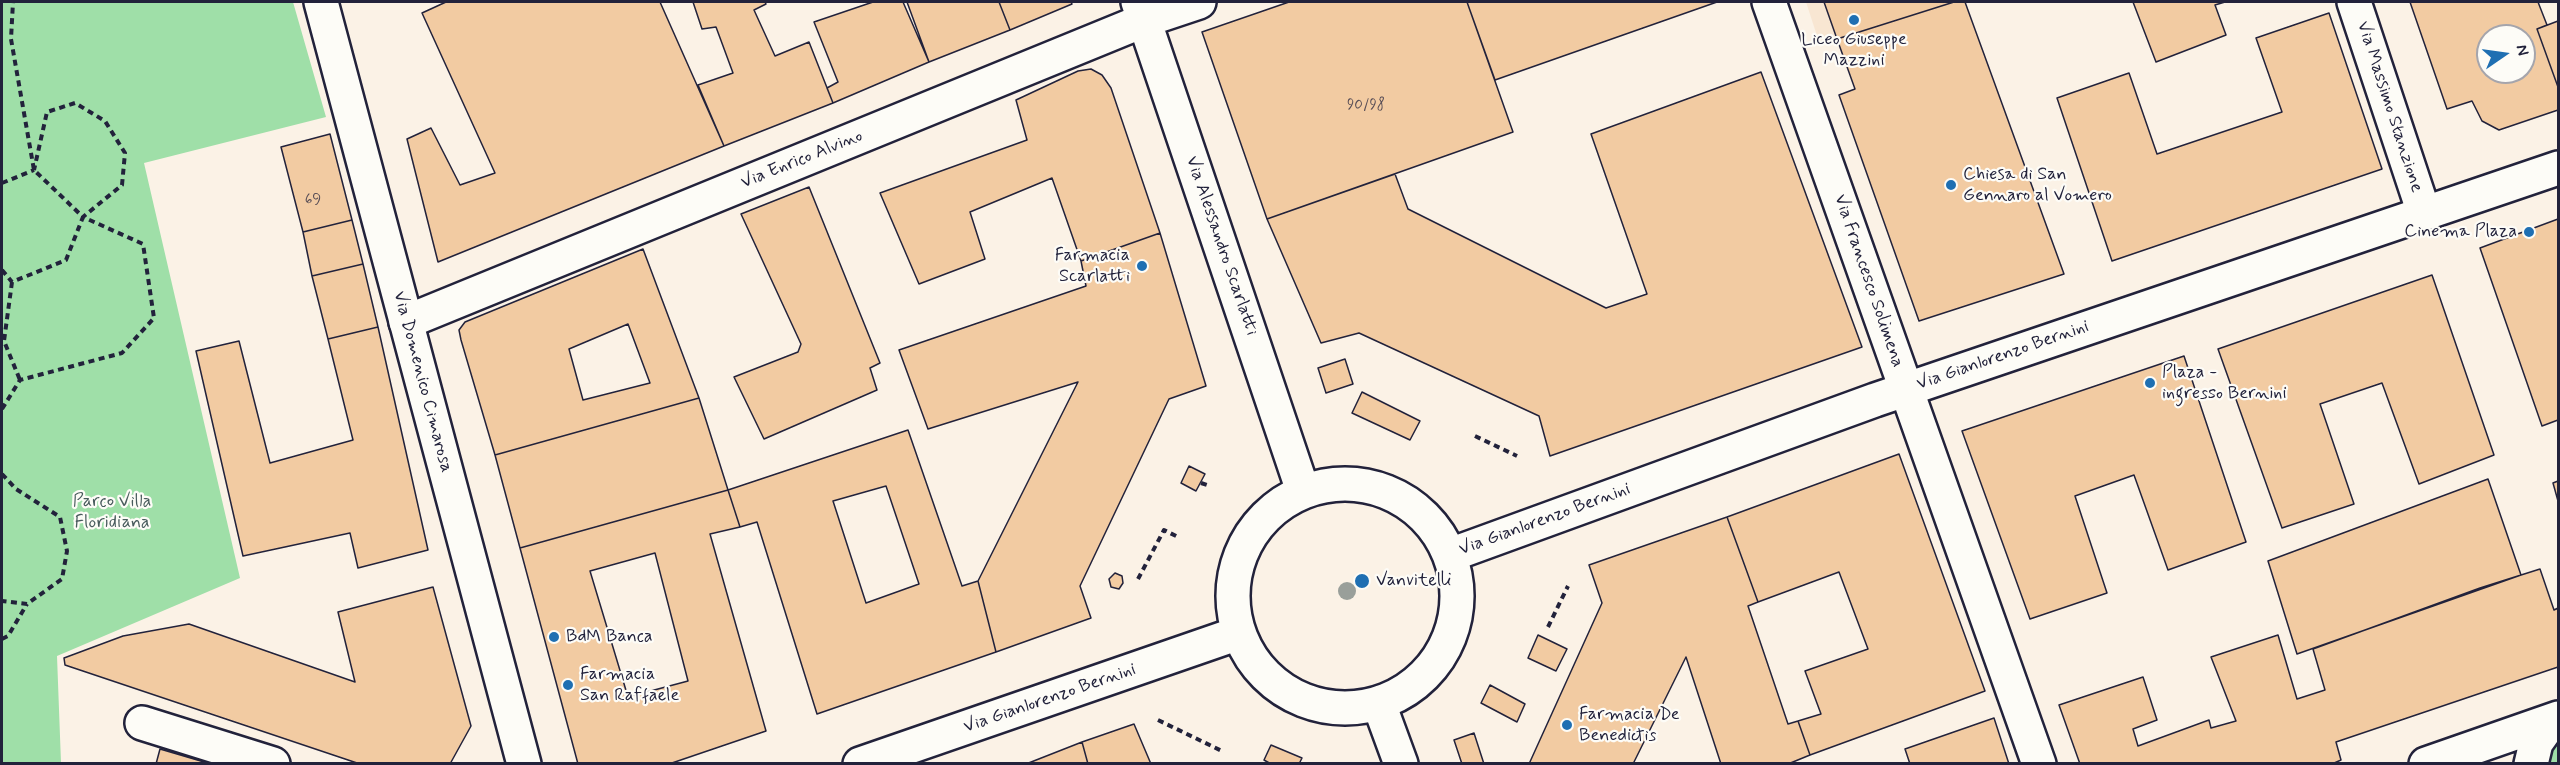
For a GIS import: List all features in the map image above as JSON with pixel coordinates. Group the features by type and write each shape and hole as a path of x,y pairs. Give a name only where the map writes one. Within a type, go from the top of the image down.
{"street":[{"name":"Via Domenico Cimarosa","path":"321,2 524,764"},
{"name":"Via Enrico Alvino","path":"406,322 1141,11 1199,2"},
{"name":"Via Francesco Solimena","path":"1769,2 2039,764"},
{"name":"Via Massimo Stanzione","path":"2354,2 2424,213"},
{"name":"Via Alessandro Scarlatti","path":"1141,11 1303,491"},
{"name":"Via Gianlorenzo Bernini","path":"1450,555 1905,390 2559,168"},
{"path":"1337,483 1372,486 1404,499 1432,523 1450,555 1458,590 1454,627 1439,660 1413,687 1379,704 1341,708 1302,699 1271,680 1250,658 1239,633 1234,609 1235,576 1248,540 1271,511 1303,491 1337,483"},
{"name":"Via Gianlorenzo Bernini","path":"860,764 1239,633"},
{"path":"1379,704 1401,764"},
{"path":"2426,764 2559,718"},
{"path":"2531,764 2536,743 2546,729 2559,718"},
{"path":"142,723 273,764"}],"path":[{"path":"2,409 20,380 122,353 154,318 143,244 83,217 34,170 11,39 12,2"},
{"path":"12,282 66,260 83,217 122,185 125,153 105,121 75,103 47,112 34,170"},
{"path":"2,183 34,170"},
{"path":"2,270 12,282 4,341 20,380"},
{"path":"1475,436 1517,456"},
{"path":"2,474 16,489 60,518 67,551 62,579 27,604 8,636 2,639"},
{"path":"1201,483 1207,486"},
{"path":"1138,579 1164,530 1180,537"},
{"path":"1548,627 1568,586"},
{"path":"2,601 27,604"},
{"path":"1158,720 1224,752"}],"shaded area":[{"name":"Liceo Giuseppe Mazzini","path":"1806,2 1954,2 1820,45"}],"green space":[{"name":"Parco Villa Floridiana","path":"2,2 293,2 326,117 144,163 240,578 57,656 61,763 2,763"},
{"path":"2558,740 2558,763 2548,764 2550,754"}],"building":[{"path":"446,2 660,2 724,146 438,262 407,139 431,128 460,185 495,173 422,13"},
{"path":"693,2 765,2 766,4 754,10 775,56 809,42 833,103 724,146 698,85 733,73 716,27 702,29"},
{"path":"873,2 903,2 929,62 833,103 827,88 838,82 814,22"},
{"path":"907,2 999,2 1010,30 929,62"},
{"path":"999,2 1071,2 1072,4 1010,30"},
{"path":"1289,2 1467,2 1513,132 1267,219 1202,32"},
{"path":"1467,2 1717,2 1495,80"},
{"name":"Liceo Giuseppe Mazzini","path":"1824,2 1954,2 1837,39"},
{"name":"Chiesa di San Gennaro al Vomero","path":"1954,2 1965,2 2064,274 1919,321 1839,95 1855,89 1837,39"},
{"path":"2133,2 2225,2 2215,5 2226,35 2156,62"},
{"path":"2410,2 2538,2 2547,25 2537,29 2558,87 2558,110 2499,130 2482,121 2472,101 2447,109"},
{"path":"2329,13 2382,169 2112,261 2057,98 2129,73 2157,154 2282,112 2256,38"},
{"path":"2558,21 2558,87 2537,29"},
{"path":"1091,69 1102,75 1111,88 1160,233 1081,261 1052,178 970,212 985,259 919,284 880,193 1027,140 1016,100 1078,71"},
{"path":"1761,72 1862,347 1550,456 1539,416 1359,333 1321,343 1267,219 1395,174 1408,209 1606,308 1647,294 1591,134"},
{"path":"330,134 352,220 303,232 281,147"},
{"path":"809,187 880,363 870,368 877,390 764,439 734,377 798,352 801,344 741,214"},
{"path":"2558,219 2558,420 2542,426 2480,248"},
{"path":"352,220 363,264 312,276 303,232"},
{"path":"1160,233 1206,386 1169,399 1080,586 1091,618 996,652 978,581 1078,382 928,429 899,350 1086,286 1081,261"},
{"path":"643,249 699,398 495,455 461,340 459,330 465,322","holes":["628,324 650,383 583,400 569,349"]},
{"path":"363,264 378,327 328,339 312,276"},
{"path":"2432,275 2494,455 2419,484 2382,383 2320,404 2354,504 2282,528 2218,349"},
{"path":"378,327 428,550 358,568 350,533 243,556 196,351 239,341 270,463 353,440 328,339"},
{"path":"2184,356 2246,542 2168,570 2134,475 2075,496 2107,593 2030,619 1962,431"},
{"path":"1345,359 1353,384 1326,393 1318,368"},
{"path":"1362,392 1420,421 1410,440 1352,413"},
{"path":"699,398 728,490 520,548 495,455"},
{"path":"908,430 962,586 978,581 996,652 817,714 757,522 740,527 728,490","holes":["886,486 919,584 866,603 833,501"]},
{"path":"1899,454 1985,691 1810,755 1798,721 1821,714 1805,671 1868,649 1839,572 1758,602 1727,517"},
{"path":"1189,466 1205,474 1196,491 1181,483"},
{"path":"2488,479 2521,575 2297,654 2268,561"},
{"path":"2558,481 2558,501 2553,483"},
{"path":"728,490 740,527 710,534 766,731 669,764 578,764 520,548","holes":["655,553 688,681 628,697 590,571"]},
{"path":"1727,517 1758,602 1748,606 1788,724 1798,721 1810,755 1788,764 1721,764 1686,657 1633,764 1529,764 1602,603 1589,565"},
{"path":"2540,569 2554,610 2558,608 2558,667 2336,742 2341,760 2332,764 2080,764 2059,705 2143,677 2157,720 2133,729 2138,746 2209,720 2211,728 2236,721 2211,657 2278,635 2297,699 2325,690 2313,649 2480,588"},
{"path":"1115,573 1122,576 1123,583 1119,589 1111,587 1109,579"},
{"path":"433,587 471,726 450,764 360,764 65,665 64,658 123,636 189,624 355,682 338,612"},
{"path":"1538,635 1567,649 1556,671 1528,658"},
{"path":"1490,685 1525,704 1517,722 1481,703"},
{"path":"1994,718 2009,764 1910,764 1905,749"},
{"path":"1134,724 1151,764 1088,764 1082,742"},
{"path":"1474,733 1484,764 1462,764 1454,740"},
{"path":"1082,742 1088,764 1026,764"},
{"path":"1271,745 1302,758 1299,764 1271,764 1264,760"},
{"path":"160,749 211,764 156,764"}],"place":[{"name":"Liceo Giuseppe Mazzini","path":"1854,20"},
{"name":"Chiesa di San Gennaro al Vomero","path":"1951,185"},
{"name":"Cinema Plaza","path":"2529,232"},
{"name":"Farmacia Scarlatti","path":"1142,266"},
{"name":"Plaza - ingresso Bernini","path":"2150,383"},
{"name":"Vanvitelli","path":"1362,581"},
{"name":"BdM Banca","path":"554,637"},
{"name":"Farmacia San Raffaele","path":"568,685"},
{"name":"Farmacia De Benedictis","path":"1567,725"}]}
